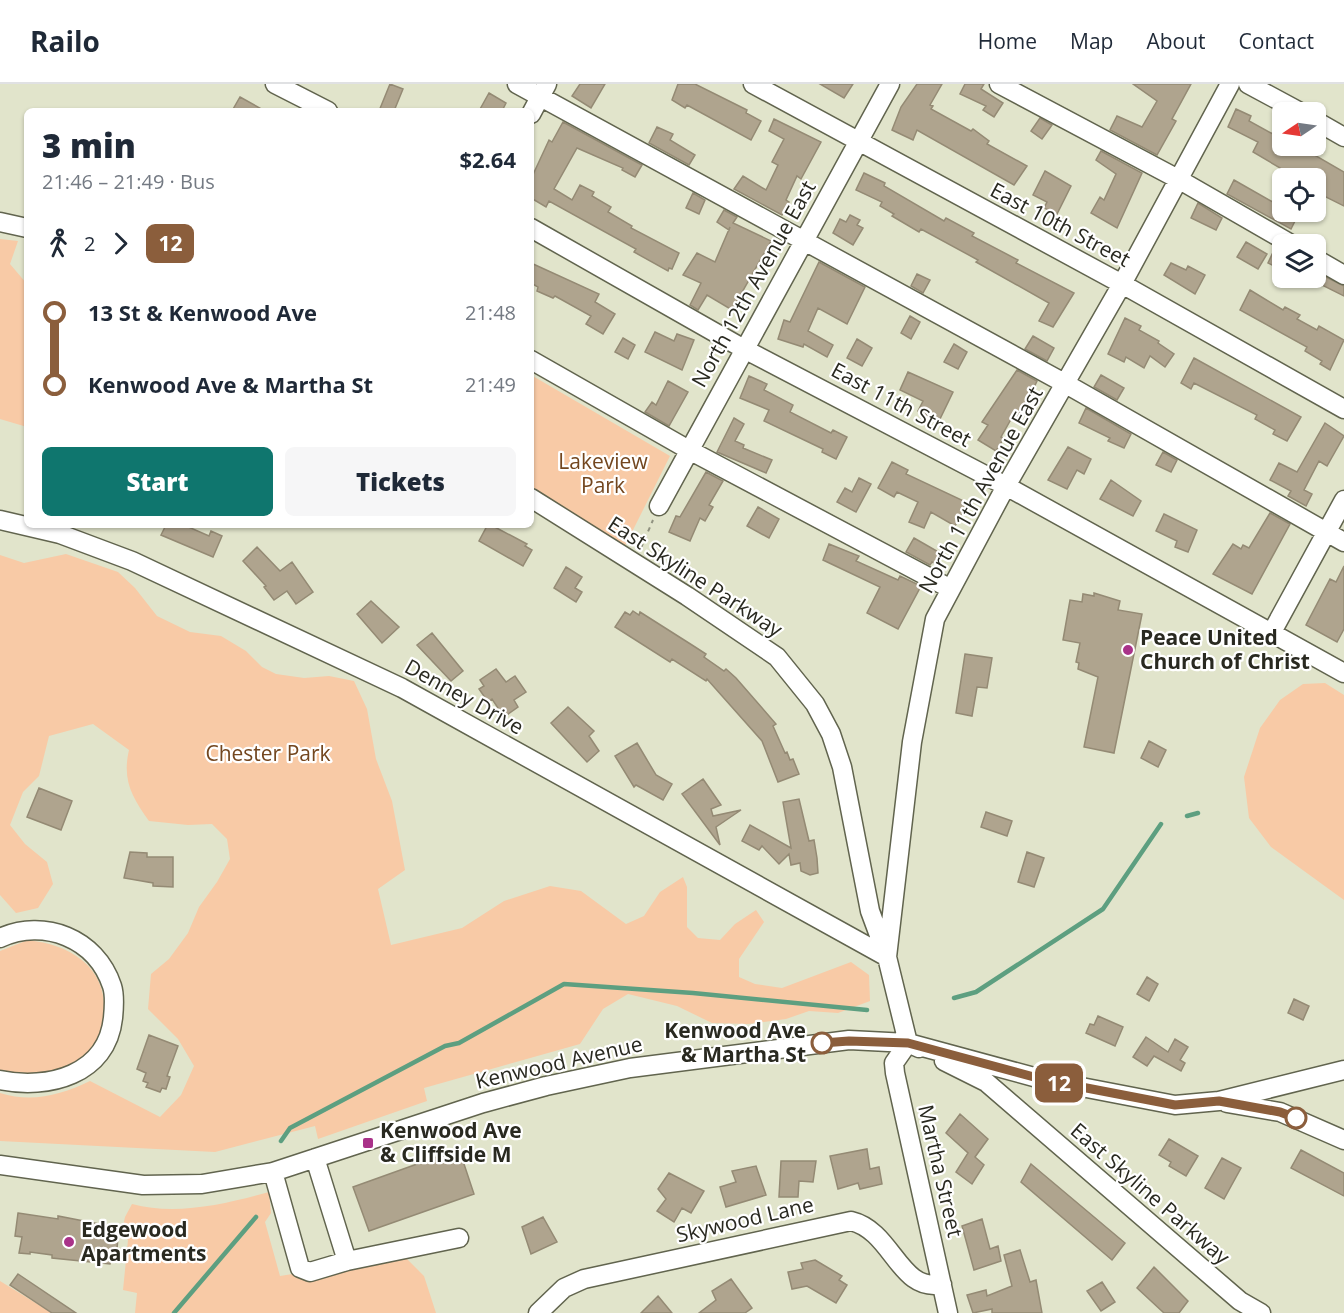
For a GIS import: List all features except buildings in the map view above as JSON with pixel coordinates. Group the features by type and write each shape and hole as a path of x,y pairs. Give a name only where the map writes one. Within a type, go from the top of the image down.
{"street":[{"path":"274,84 322,108"},
{"path":"517,84 543,90 802,242 1066,384 1344,542"},
{"name":"East 10th Street","path":"753,84 1122,284 1344,409"},
{"name":"North 12th Avenue East","path":"659,506 890,84"},
{"path":"999,84 1178,179 1274,234"},
{"name":"North 11th Avenue East","path":"887,957 912,742 935,619 1006,486 1122,284 1230,84"},
{"path":"1248,84 1281,102"},
{"path":"534,108 543,90"},
{"path":"1326,127 1344,137"},
{"path":"0,222 24,227"},
{"name":"East 11th Street","path":"534,230 744,349 1006,486 1344,674"},
{"path":"1326,265 1344,275"},
{"path":"534,362 689,450 951,589"},
{"name":"East Skyline Parkway","path":"534,500 635,562 777,657 815,704 831,734 842,767 870,911 887,957 908,1043 986,1082 1234,1307 1261,1313"},
{"path":"1272,632 1344,500"},
{"name":"Denney Drive","path":"0,520 24,526"},
{"name":"Denney Drive","path":"34,528 60,534 132,561 381,678 887,957"},
{"path":"0,938 12,933 39,928 64,934 86,947 101,966 112,987 114,1010 112,1030 98,1054 81,1071 44,1084 0,1080"},
{"name":"Kenwood Avenue","path":"0,1165 143,1185 202,1184 273,1172 483,1103 630,1068 818,1043 849,1041 908,1043 1045,1080 1175,1105 1219,1101 1344,1070"},
{"name":"Martha Street","path":"908,1043 894,1063 895,1073 948,1313"},
{"path":"1219,1101 1280,1112 1344,1140"},
{"path":"315,1158 347,1261"},
{"path":"273,1172 300,1268 310,1272 347,1261 459,1238"},
{"name":"Skywood Lane","path":"540,1310 564,1288 584,1279 851,1221 863,1224 875,1232 908,1274 921,1284 942,1284"}],"path":[{"path":"635,562 659,506"}],"green space":[{"path":"0,239 18,241 10,264 24,280 24,426 0,419"},
{"name":"Lakeview Park","path":"534,377 670,456 625,546 534,488"},
{"name":"Chester Park","path":"66,554 118,572 135,588 157,616 190,632 221,636 246,651 262,667 276,674 304,678 329,676 354,681 367,709 376,759 392,801 405,870 378,889 391,945 462,928 504,901 550,886 581,891 626,924 644,916 660,892 683,877 687,887 687,927 698,938 720,940 735,924 756,910 764,922 739,959 739,977 755,984 782,988 851,962 869,975 870,1001 838,1013 809,1011 786,1019 748,1024 712,1023 677,1006 628,994 603,1009 580,1044 424,1088 427,1101 318,1139 315,1126 215,1152 0,1141 0,1093 23,1097 46,1096 90,1081 160,1117 181,1095 194,1066 178,1039 148,1009 151,974 169,959 188,933 199,907 230,859 227,839 212,824 188,825 149,821 130,788 127,770 129,750 93,724 49,736 39,776 23,792 10,825 25,844 47,862 53,884 38,908 16,913 0,895 0,555 24,563"},
{"path":"1325,683 1344,695 1344,900 1271,847 1249,818 1244,777 1260,728 1280,700 1303,684"},
{"path":"28,940 57,946 83,961 94,973 101,988 104,1003 104,1019 92,1049 67,1069 46,1077 0,1072 0,951"},
{"path":"269,1192 271,1213 265,1222 280,1276 404,1256 424,1276 436,1313 135,1313 137,1293 123,1290 128,1240 122,1231 125,1217 132,1204 183,1209 236,1201"},
{"path":"0,1281 52,1313 0,1313"}],"waterway":[{"path":"1187,816 1198,813"},
{"path":"954,998 976,992 1103,909 1161,824"},
{"path":"281,1141 290,1128 445,1046 459,1043 564,984 693,993 867,1010"},
{"path":"174,1313 256,1217"}],"bus line":[{"name":"12","path":"822,1043 849,1041 908,1043 1045,1080 1175,1105 1219,1101 1280,1112 1296,1118"}],"place":[{"name":"Peace United Church of Christ","path":"1128,650"},
{"name":"Kenwood Ave & Martha St","path":"822,1043"},
{"name":"Kenwood Ave & Cliffside M","path":"368,1143"},
{"name":"Edgewood Apartments","path":"69,1242"}]}
